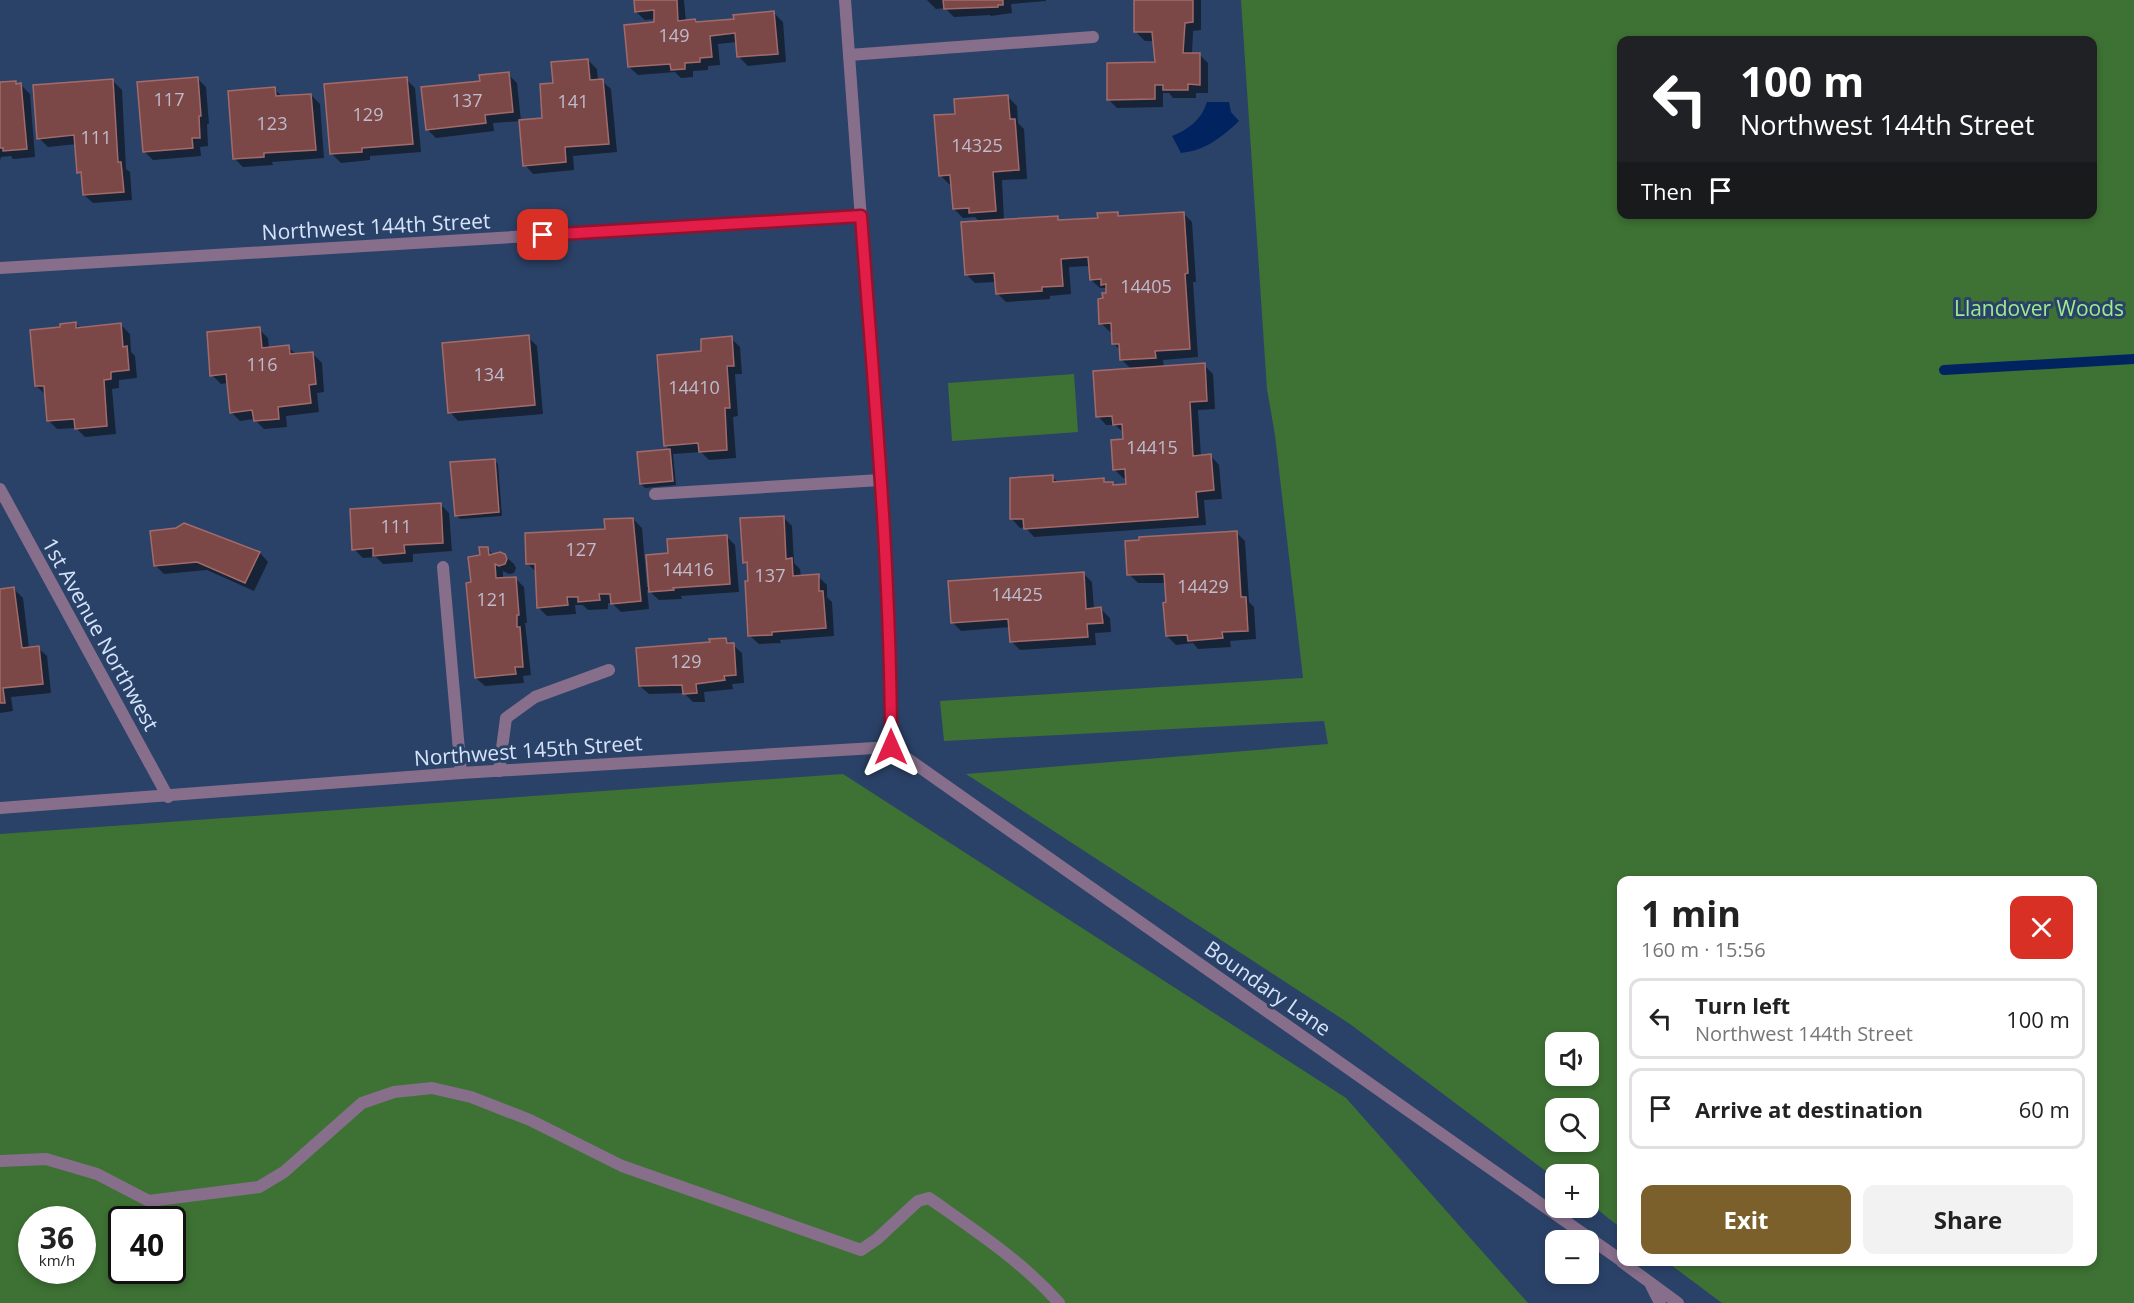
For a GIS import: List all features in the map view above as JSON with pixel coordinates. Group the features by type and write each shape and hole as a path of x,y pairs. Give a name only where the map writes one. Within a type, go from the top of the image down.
{"street":[{"path":"845,0 880,480 891,668 891,747"},
{"path":"849,55 1093,37"},
{"name":"Northwest 144th Street","path":"0,268 861,216"},
{"path":"655,494 880,480"},
{"name":"1st Avenue Northwest","path":"0,489 168,796"},
{"path":"443,567 461,773"},
{"path":"499,771 506,718 535,697 609,670"},
{"name":"Northwest 145th Street","path":"0,808 461,773 891,747"},
{"name":"Boundary Lane","path":"891,747 1617,1257"},
{"path":"0,1161 46,1160 97,1173 149,1201 259,1187 284,1172 362,1103 394,1092 432,1088 471,1097 530,1120 622,1166 861,1250 877,1239 918,1201 929,1197 1039,1280 1059,1303"},
{"name":"Boundary Lane","path":"1629,1266 1678,1303"},
{"name":"Boundary Lane","path":"1649,1281 1660,1303"}],"green space":[{"name":"Llandover Woods","path":"1241,0 2134,0 2134,1303 1722,1303 1672,1266 2097,1266 2097,876 1617,876 1617,1225 1599,1211 1599,1164 1545,1164 1545,1170 1350,1024 966,774 1328,744 1324,721 944,741 940,701 1303,678 1275,435 1267,389"},
{"path":"1074,374 1078,432 952,441 948,383"},
{"path":"843,774 1346,1098 1528,1303 0,1303 0,834"}],"water":[{"path":"1207,102 1229,102 1231,112 1239,121 1213,142 1181,153 1172,136 1184,131 1194,123 1202,114"}],"building":[{"path":"634,0 677,0 678,21 734,19 733,15 774,11 778,54 737,57 735,33 710,36 712,57 700,58 700,62 685,63 685,69 671,70 670,64 628,67 624,25 654,22 654,10 635,12"},
{"path":"943,0 1003,0 1003,5 944,9"},
{"path":"1134,0 1193,0 1193,22 1185,23 1183,53 1200,53 1200,85 1188,84 1188,90 1163,90 1163,85 1155,85 1155,99 1107,100 1107,63 1155,62 1152,32 1134,32"},
{"path":"588,59 590,80 603,79 609,144 565,147 566,162 523,166 519,120 542,118 540,84 553,83 551,62"},
{"path":"509,72 513,112 485,115 486,123 426,130 421,87 480,81 479,75"},
{"path":"198,77 200,138 192,138 193,148 143,152 137,82"},
{"path":"407,77 413,144 362,148 362,152 330,154 324,84"},
{"path":"113,79 118,162 121,162 124,192 83,195 81,172 77,173 74,135 37,139 33,85"},
{"path":"16,81 16,84 21,83 27,149 3,151 3,148 0,148 0,82"},
{"path":"275,87 276,96 311,94 316,150 264,153 264,157 233,159 228,91"},
{"path":"1008,95 1010,119 1015,119 1019,170 993,172 996,211 969,213 969,208 953,209 950,175 939,176 934,115 955,114 954,99"},
{"path":"1118,212 1118,216 1184,212 1190,349 1155,351 1156,358 1120,360 1119,344 1112,344 1111,323 1099,324 1098,299 1103,298 1102,293 1106,293 1106,284 1101,285 1101,279 1090,280 1088,257 1061,259 1063,286 1042,287 1042,291 996,294 994,273 965,275 961,222 1058,216 1058,220 1098,218 1097,213"},
{"path":"76,322 76,328 121,323 123,347 127,346 129,370 111,372 111,379 104,380 107,426 75,429 74,419 47,421 44,386 35,386 30,330 60,327 60,324"},
{"path":"260,327 262,348 289,345 290,354 313,352 316,384 309,385 311,403 278,407 279,419 254,421 252,410 230,413 226,374 210,376 207,332"},
{"path":"529,335 535,405 448,413 442,343"},
{"path":"732,336 734,366 727,366 730,408 725,408 727,450 699,452 698,443 664,446 657,355 701,351 701,339"},
{"path":"1205,363 1207,401 1190,402 1193,456 1211,454 1214,490 1196,492 1198,517 1024,529 1023,519 1010,519 1010,478 1053,475 1053,482 1104,478 1104,482 1113,482 1113,485 1126,484 1125,469 1113,470 1111,440 1123,439 1122,424 1113,425 1112,416 1096,417 1093,371"},
{"path":"670,449 673,481 640,484 637,452"},
{"path":"495,459 499,512 455,516 450,462"},
{"path":"441,503 443,543 404,545 405,553 373,556 373,548 352,550 350,509"},
{"path":"784,516 786,559 792,558 793,576 819,574 819,591 823,591 826,628 748,636 745,581 748,581 747,562 743,563 740,518"},
{"path":"633,518 641,601 611,604 610,594 599,594 600,600 578,602 578,597 567,597 568,605 537,608 535,564 526,564 525,533 605,529 604,519"},
{"path":"184,523 260,552 245,583 197,562 154,566 150,531 176,528"},
{"path":"1237,531 1241,597 1246,597 1248,631 1222,632 1223,638 1188,641 1187,635 1166,636 1163,603 1166,602 1164,574 1127,575 1125,541 1139,540 1139,537"},
{"path":"727,535 730,584 649,592 646,555 668,553 667,539"},
{"path":"479,547 488,547 489,555 500,552 505,554 507,559 505,564 499,566 495,564 496,578 516,577 519,615 517,615 517,627 520,627 523,667 515,667 516,674 475,678 466,583 471,582 468,557 480,555"},
{"path":"1084,572 1086,609 1101,607 1103,623 1087,624 1088,637 1010,642 1008,619 951,623 948,581"},
{"path":"14,587 22,648 39,646 43,684 3,688 5,703 0,703 0,589"},
{"path":"726,638 727,643 734,643 736,675 724,676 725,680 696,684 697,693 683,694 682,685 639,686 636,648 710,642 709,639"}],"waterway":[{"path":"1944,370 2134,359"}],"route":[{"path":"543,235 861,216 880,472 891,668 891,747"}]}
